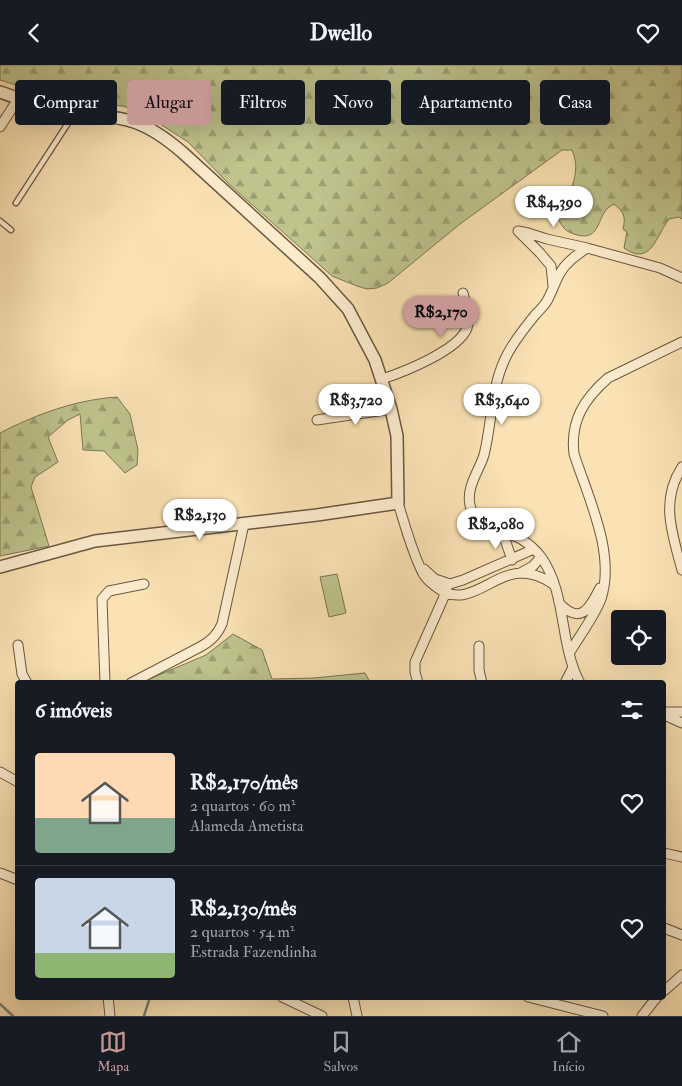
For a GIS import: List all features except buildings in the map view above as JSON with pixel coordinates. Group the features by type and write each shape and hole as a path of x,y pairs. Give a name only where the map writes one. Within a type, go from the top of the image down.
{"street":[{"path":"0,92 15,98"},
{"path":"0,127 15,104"},
{"path":"117,119 132,121 167,139 320,278 348,309 363,335 382,379 392,409 397,435 398,503 419,565 428,581 446,594 455,596 467,594 528,569 541,557"},
{"path":"553,287 550,266 518,231 660,268 682,278"},
{"path":"579,680 573,667 559,603 547,566 534,549 521,539 487,525 472,513 470,493 483,457 498,375 505,359 516,340 547,301 566,265 587,248"},
{"path":"382,379 404,372 449,348 459,340 467,328 469,316 463,293"},
{"path":"570,652 597,608 606,569 605,550 574,454 572,440 574,425 579,412 586,402 598,386 608,378 682,342"},
{"path":"317,420 392,409"},
{"path":"682,467 670,494 669,514 682,569"},
{"path":"0,567 95,541 244,524 398,503"},
{"path":"137,680 206,643 218,633 222,625 244,524"},
{"path":"502,531 507,562 507,576"},
{"path":"419,565 435,579 450,584 507,562 534,549"},
{"path":"519,573 541,576 553,584"},
{"path":"559,603 571,613 577,615 582,613 598,593 605,579"},
{"path":"462,580 467,594"},
{"path":"105,680 102,599 109,591 144,584"},
{"path":"417,680 415,662 450,584"},
{"path":"18,645 22,674 25,680"},
{"path":"479,646 479,670 481,680"},
{"path":"566,680 573,667"},
{"path":"666,713 682,712"},
{"path":"666,714 682,723"},
{"path":"0,772 15,780"},
{"path":"666,853 682,857"},
{"path":"0,873 15,880"},
{"path":"666,929 682,935"},
{"path":"666,989 682,975"},
{"path":"108,1000 110,1016"},
{"path":"288,1000 322,1016"},
{"path":"354,1000 357,1016"},
{"path":"540,1000 603,1016"},
{"path":"642,1016 655,1000"}],"lane":[{"path":"16,203 67,125"},
{"path":"0,221 11,230"}],"green space":[{"path":"0,65 682,65 682,219 679,217 669,219 652,247 647,252 641,254 633,253 624,248 627,232 623,229 624,218 622,212 614,204 605,211 592,234 582,236 566,230 558,218 572,185 576,168 572,150 562,150 460,224 388,283 377,288 367,289 332,276 229,184 188,142 162,125 211,125 211,80 127,80 127,107 117,106 117,80 15,80 15,85 0,80"},
{"path":"117,397 130,414 138,450 137,465 125,473 104,451 83,450 80,414 68,420 48,437 58,462 35,477 31,487 49,546 0,556 0,433 57,409 86,401"},
{"path":"337,574 346,613 329,617 320,577"},
{"path":"233,634 262,650 272,679 314,678 365,673 369,680 147,680 206,655"}],"waterway":[{"path":"144,1016 149,1000"},
{"path":"0,1004 13,1016"}]}
